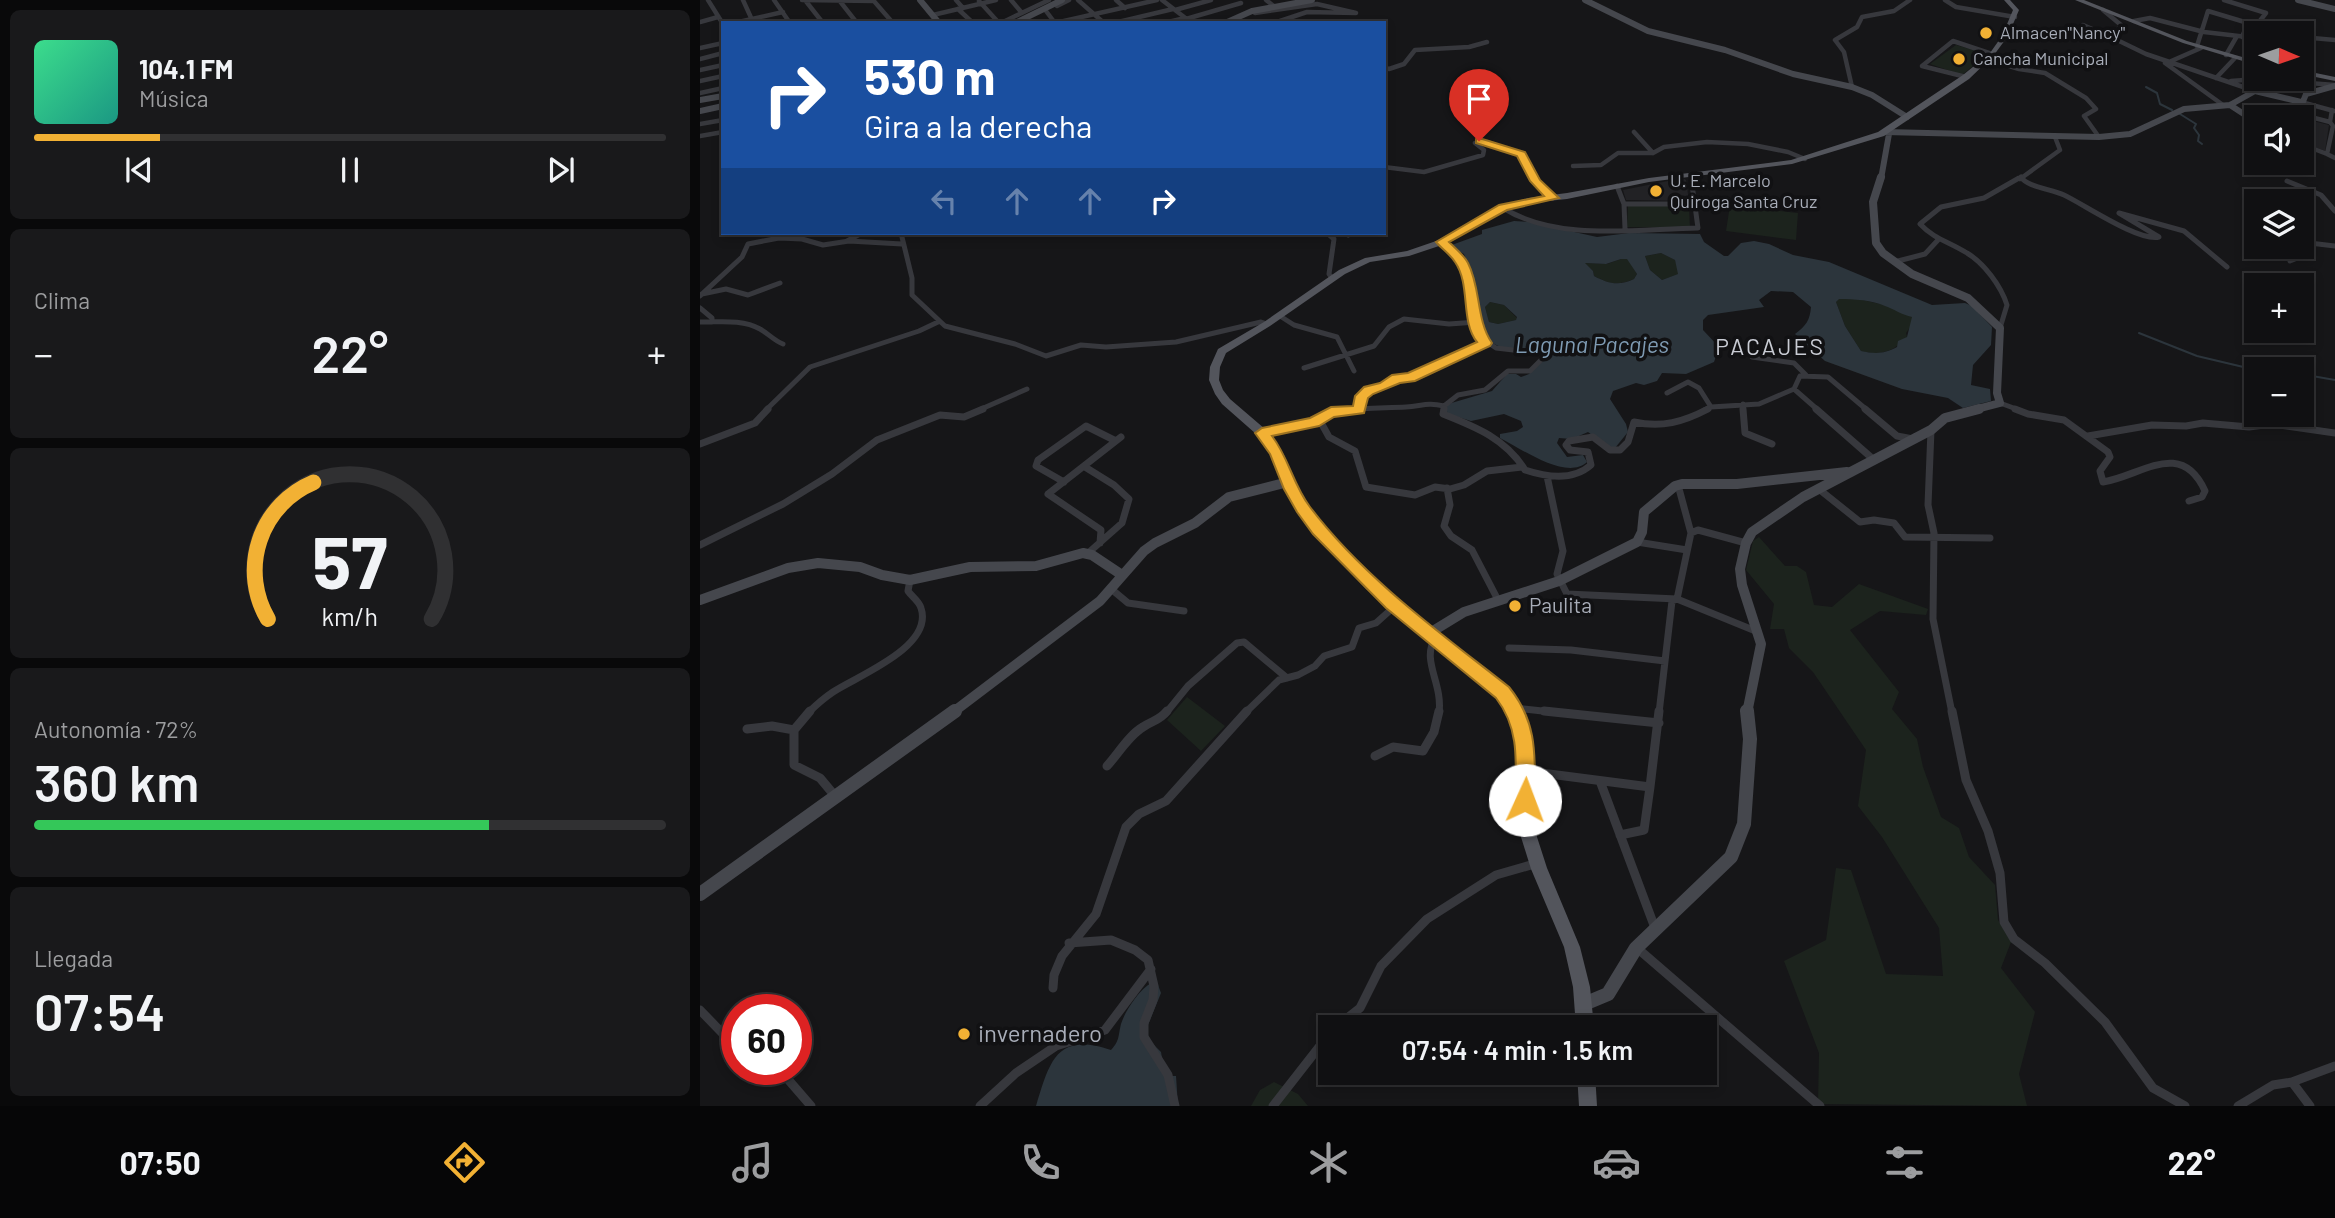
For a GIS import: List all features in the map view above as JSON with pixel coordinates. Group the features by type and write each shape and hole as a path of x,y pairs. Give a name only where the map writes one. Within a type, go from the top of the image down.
{"main road":[{"path":"920,0 938,21"},
{"path":"1012,21 1054,0"},
{"path":"1018,21 1062,0"},
{"path":"1230,21 1250,12 1312,0"},
{"path":"1585,0 1648,31 1726,50 1793,74 1852,87 1872,95 1907,117"},
{"path":"1584,1004 1608,994 1636,948 1731,857 1744,824 1750,739 1746,707 1760,654 1759,632 1742,585 1740,569 1746,543 1752,532 1772,516 1931,430 1945,418 2000,403 1997,393 2000,328 1968,298 1912,274 1894,262 1876,243 1872,202 1880,183 1886,133 1966,77 1989,56 2015,17 2016,7 2007,0"},
{"path":"2298,0 2335,9"},
{"path":"2082,1 2199,47 2244,60"},
{"path":"2314,75 2335,79"},
{"path":"2300,105 2310,92 2335,86"},
{"path":"1584,1015 1572,947 1526,822 1526,745 1515,708 1502,692 1395,606 1319,529 1302,508 1277,452 1216,387 1214,369 1222,351 1280,316 1332,278 1360,263 1409,253 1442,242 1503,208 1528,201 1691,174 1805,159 1886,133 2099,137 2130,134 2177,112 2226,105 2255,91 2301,102"},
{"path":"700,100 721,96"},
{"path":"2226,105 2244,116"},
{"path":"700,111 721,106"},
{"path":"1431,636 1464,612 1559,581 1637,542 1642,532 1644,512 1678,485 1750,483 1850,472"},
{"path":"700,894 1079,618 1100,601 1155,543 1195,523 1229,497 1289,482"},
{"path":"700,600 788,569 818,563 860,567 909,580 970,567 1026,568 1071,554 1087,554 1122,575"},
{"path":"1587,1085 1588,1106"}],"street":[{"path":"708,0 721,21"},
{"path":"743,0 753,21 783,12"},
{"path":"774,0 789,21"},
{"path":"804,0 874,1 891,21"},
{"path":"804,0 821,21"},
{"path":"839,0 855,21"},
{"path":"956,0 971,21"},
{"path":"933,15 996,0"},
{"path":"1011,0 1022,13"},
{"path":"1025,21 1069,0"},
{"path":"1079,0 1102,21"},
{"path":"1116,0 1125,8"},
{"path":"1064,21 1156,0 1187,20 1241,4"},
{"path":"1123,21 1211,0"},
{"path":"1234,0 1250,12 1317,4 1356,13 1307,12 1280,21"},
{"path":"1266,0 1276,7"},
{"path":"1284,5 1303,0"},
{"path":"1852,87 1844,52 1835,40 1857,27 1862,17 1886,15 1907,5 1910,0"},
{"path":"1945,0 1956,7 2015,17"},
{"path":"2224,0 2266,13 2260,21"},
{"path":"1004,21 1045,1"},
{"path":"980,2 998,21"},
{"path":"2103,10 2121,25 2113,38"},
{"path":"1046,11 1054,21"},
{"path":"2169,62 2199,47 2208,11 2244,22"},
{"path":"700,22 718,17"},
{"path":"2134,21 2150,18 2204,32 2244,37"},
{"path":"2082,25 2158,59 2226,105"},
{"path":"2226,55 2244,29"},
{"path":"2314,38 2335,40"},
{"path":"1966,77 1922,66 1953,41 2019,69 2040,71 2087,98 2095,112 2084,116 2099,137"},
{"path":"1386,68 1404,64 1415,50 1469,47 1487,42"},
{"path":"700,48 721,43"},
{"path":"700,59 721,54"},
{"path":"2216,78 2235,58"},
{"path":"2158,59 2244,87"},
{"path":"700,70 721,65"},
{"path":"700,82 721,77"},
{"path":"2227,82 2257,79 2335,86"},
{"path":"700,93 721,88"},
{"path":"2301,102 2333,111 2330,122 2333,126 2332,146 2327,155"},
{"path":"2314,119 2330,122"},
{"path":"700,124 721,120"},
{"path":"700,136 721,132"},
{"path":"1634,132 1653,153"},
{"path":"2000,328 2007,307 2006,300 1983,268 1973,256 1938,240 1920,224 1935,208 1951,202 1977,200 2019,178 2060,150 2055,138"},
{"path":"1386,167 1417,173 1431,171 1480,156 1484,150 1475,144 1484,141 1521,154 1536,181 1553,198"},
{"path":"1573,166 1601,165 1618,153 1653,153 1664,147 1733,142 1775,149 1805,159"},
{"path":"2314,150 2335,158"},
{"path":"1503,208 1519,218 1578,231 1612,233 1625,229 1698,228 1691,174"},
{"path":"2019,178 2071,198 2108,221 2132,231 2158,239 2151,230 2119,213 2121,211 2184,231 2227,267"},
{"path":"2287,181 2321,195 2335,211"},
{"path":"1617,186 1624,204 1625,229"},
{"path":"1624,204 1695,204"},
{"path":"701,295 742,257 748,244 779,237 829,245 858,235"},
{"path":"901,235 912,278 912,295 938,322 959,331 1015,344 1045,356 1081,345 1106,347 1176,342 1261,322 1267,324"},
{"path":"1329,235 1334,239 1329,271 1332,278"},
{"path":"1894,262 1926,255 1933,250 1938,240"},
{"path":"846,241 902,244"},
{"path":"1442,242 1462,262 1479,335 1486,343 1509,351 1540,353 1544,359 1530,371 1508,371 1485,390 1458,395 1444,406 1443,414 1482,429 1514,452 1522,467"},
{"path":"2314,245 2335,246"},
{"path":"2290,261 2295,259"},
{"path":"701,295 726,289 748,295 780,283"},
{"path":"700,308 712,318 712,322"},
{"path":"1280,316 1294,325 1337,337 1354,371"},
{"path":"1304,368 1374,346 1389,327 1404,319 1449,324 1477,322"},
{"path":"700,322 756,325 766,331 772,340 783,344"},
{"path":"700,444 739,431 763,418 773,403 810,367 919,331 938,322"},
{"path":"1359,410 1362,396 1368,391 1385,386 1397,378 1410,378 1486,343"},
{"path":"1752,357 1794,363 1806,375"},
{"path":"1320,419 1329,437 1355,451 1366,487 1395,494 1415,495 1435,487 1464,485 1487,471 1522,467 1547,476 1585,472 1591,465 1588,452 1570,450 1566,445 1569,441 1593,437 1610,450 1620,450 1628,442 1634,422 1653,426 1683,422 1711,407 1759,404 1794,389 1800,376 1806,375 1828,377 1897,436 1913,439"},
{"path":"1667,393 1688,382 1699,388 1711,407"},
{"path":"700,545 783,504 832,474 877,440 940,415 964,417 1027,389"},
{"path":"1794,389 1873,459"},
{"path":"1262,433 1320,419 1331,412 1387,405 1407,407 1426,402 1444,406"},
{"path":"2000,403 2028,414 2064,420 2088,436 2108,452 2110,457 2099,471 2103,482 2113,482 2160,462 2177,461 2202,484 2205,491 2202,497 2189,501"},
{"path":"1743,404 1745,433 1772,444"},
{"path":"2088,436 2152,425 2186,426 2203,422 2249,428 2272,424 2335,433"},
{"path":"1064,482 1036,466 1038,460 1086,426 1119,439 1085,467 1048,494 1101,530 1100,543"},
{"path":"1931,430 1928,505 1933,539 1933,620 1966,780 1988,831 2000,873 2004,922 2014,939 2045,963 2105,1021 2153,1088 2185,1106"},
{"path":"1085,467 1114,485 1129,499 1122,523 1087,554"},
{"path":"1547,476 1563,551 1557,574 1567,594 1677,599 1759,632"},
{"path":"1677,599 1691,533 1678,485"},
{"path":"1447,488 1450,505 1444,526 1451,536 1472,550 1498,600"},
{"path":"1820,490 1860,522 1874,520 1894,523 1905,537 1990,538"},
{"path":"1691,533 1698,530 1746,543"},
{"path":"1637,542 1687,550"},
{"path":"835,796 820,778 794,765 794,730 826,696 900,652 912,641 922,611 909,593 909,580"},
{"path":"1110,588 1128,603 1184,611"},
{"path":"1620,835 1644,830 1672,601 1677,599"},
{"path":"1053,988 1053,975 1068,943 1089,925 1096,914 1126,827 1132,820 1166,801 1231,726 1279,680 1315,666 1324,656 1352,647 1359,628 1376,623 1395,606"},
{"path":"1376,756 1390,747 1403,746 1423,751 1432,740 1440,694 1429,658 1431,636"},
{"path":"1107,766 1135,734 1159,721 1188,686 1237,643 1244,642 1287,678"},
{"path":"1509,648 1571,650 1665,660"},
{"path":"1515,708 1659,723"},
{"path":"747,729 772,726 794,730"},
{"path":"1526,771 1650,787"},
{"path":"1600,780 1656,929"},
{"path":"1351,1015 1360,1008 1381,966 1427,919 1496,875 1539,863"},
{"path":"1068,943 1111,940 1135,950 1148,960 1153,1000 1144,1023 1144,1037 1168,1075 1175,1106"},
{"path":"1636,948 1820,1106"},
{"path":"980,1106 1016,1073 1056,1046 1105,1030 1151,969"},
{"path":"700,1010 721,1032"},
{"path":"1273,1106 1318,1048"},
{"path":"2238,1106 2273,1085 2292,1082 2335,1066"},
{"path":"2292,1082 2310,1106"},
{"path":"793,1085 811,1106"}],"shaded area":[{"name":"Cancha Municipal","path":"1956,45 1988,54 1962,75 1930,64"},
{"path":"2314,121 2329,125 2325,151 2314,147"},
{"name":"U. E. Marcelo Quiroga Santa Cruz","path":"1683,178 1686,180 1689,201 1626,200 1623,190"},
{"path":"1730,205 1798,213 1796,240 1726,231"},
{"path":"1628,206 1689,207 1690,228 1627,227"},
{"path":"1661,253 1675,260 1679,274 1662,280 1650,270 1645,256"},
{"path":"1628,259 1637,274 1634,279 1623,283 1604,281 1594,276 1593,271 1584,263 1607,264"},
{"path":"1838,299 1858,299 1885,305 1913,317 1906,333 1907,337 1886,352 1861,351 1845,326 1836,302"},
{"path":"1490,302 1504,305 1516,320 1498,324 1489,322 1485,307"},
{"path":"1759,537 1785,566 1797,566 1806,572 1814,605 1832,607 1859,584 1928,609 1926,615 1880,611 1850,630 1899,692 1892,709 1917,739 1923,767 1941,817 1959,828 1969,857 1995,885 1998,920 2011,942 2001,968 2035,1012 2019,1074 2027,1106 1818,1104 1819,1053 1784,961 1826,940 1836,868 1851,870 1886,974 1943,976 1939,928 1882,837 1858,806 1866,750 1813,672 1789,648 1784,629 1770,629 1774,604 1746,570 1753,541"},
{"path":"1187,697 1225,726 1201,751 1167,720"},
{"path":"1274,1082 1298,1094 1308,1106 1251,1106 1260,1090"}],"water":[{"name":"Laguna Pacajes","path":"1514,221 1597,237 1629,233 1700,234 1704,242 1724,256 1728,256 1741,243 1754,241 1769,244 1793,255 1829,262 1932,305 1965,303 1972,306 1992,327 1991,345 1973,365 1971,385 1990,389 1991,401 1963,408 1948,398 1902,389 1825,361 1795,334 1807,322 1811,307 1793,292 1771,291 1759,300 1764,307 1708,315 1703,320 1703,330 1719,347 1714,362 1686,374 1662,373 1657,381 1644,385 1636,383 1613,391 1610,399 1628,432 1615,448 1608,447 1588,432 1572,439 1559,438 1557,443 1567,457 1583,455 1587,462 1578,467 1556,466 1500,438 1500,434 1523,427 1521,421 1504,414 1471,421 1448,414 1446,409 1448,404 1492,391 1507,374 1521,377 1529,374 1546,358 1539,349 1508,349 1479,335 1470,270 1464,254 1449,246 1482,234 1482,230","holes":["1661,253 1675,260 1678,274 1662,280 1650,270 1645,256","1627,259 1637,274 1629,281 1609,282 1594,276 1585,263 1606,264","1839,299 1869,301 1912,317 1907,337 1898,341 1897,347 1888,351 1861,351 1845,326 1836,302","1490,302 1504,305 1517,317 1516,320 1498,324 1489,322 1485,307"]},
{"path":"1151,983 1158,985 1161,993 1146,1030 1151,1042 1161,1052 1165,1076 1176,1076 1178,1106 1036,1106 1046,1075 1058,1054 1078,1045 1093,1045 1111,1050 1129,1007"}],"waterway":[{"path":"2146,87 2157,93 2160,104 2172,110"},
{"path":"2180,114 2196,124 2194,128 2199,135 2198,141 2202,144"},
{"path":"2139,333 2197,356 2244,367"},
{"path":"2314,376 2335,380"}],"place":[{"name":"Almacen\"Nancy\"","path":"1986,33"},
{"name":"Cancha Municipal","path":"1959,59"},
{"name":"U. E. Marcelo Quiroga Santa Cruz","path":"1656,191"},
{"name":"Paulita","path":"1515,606"},
{"name":"invernadero","path":"964,1034"}],"district":[{"name":"PACAJES","path":"1770,347"}],"route":[{"path":"1479,141 1521,154 1527,169 1553,198 1517,203 1503,208 1442,242 1462,262 1479,335 1486,343 1468,354 1434,365 1410,378 1397,378 1385,386 1377,386 1362,396 1359,410 1331,412 1314,422 1262,433 1277,452 1291,489 1302,508 1319,529 1416,625 1502,692 1515,708 1526,745 1525,800"}]}
